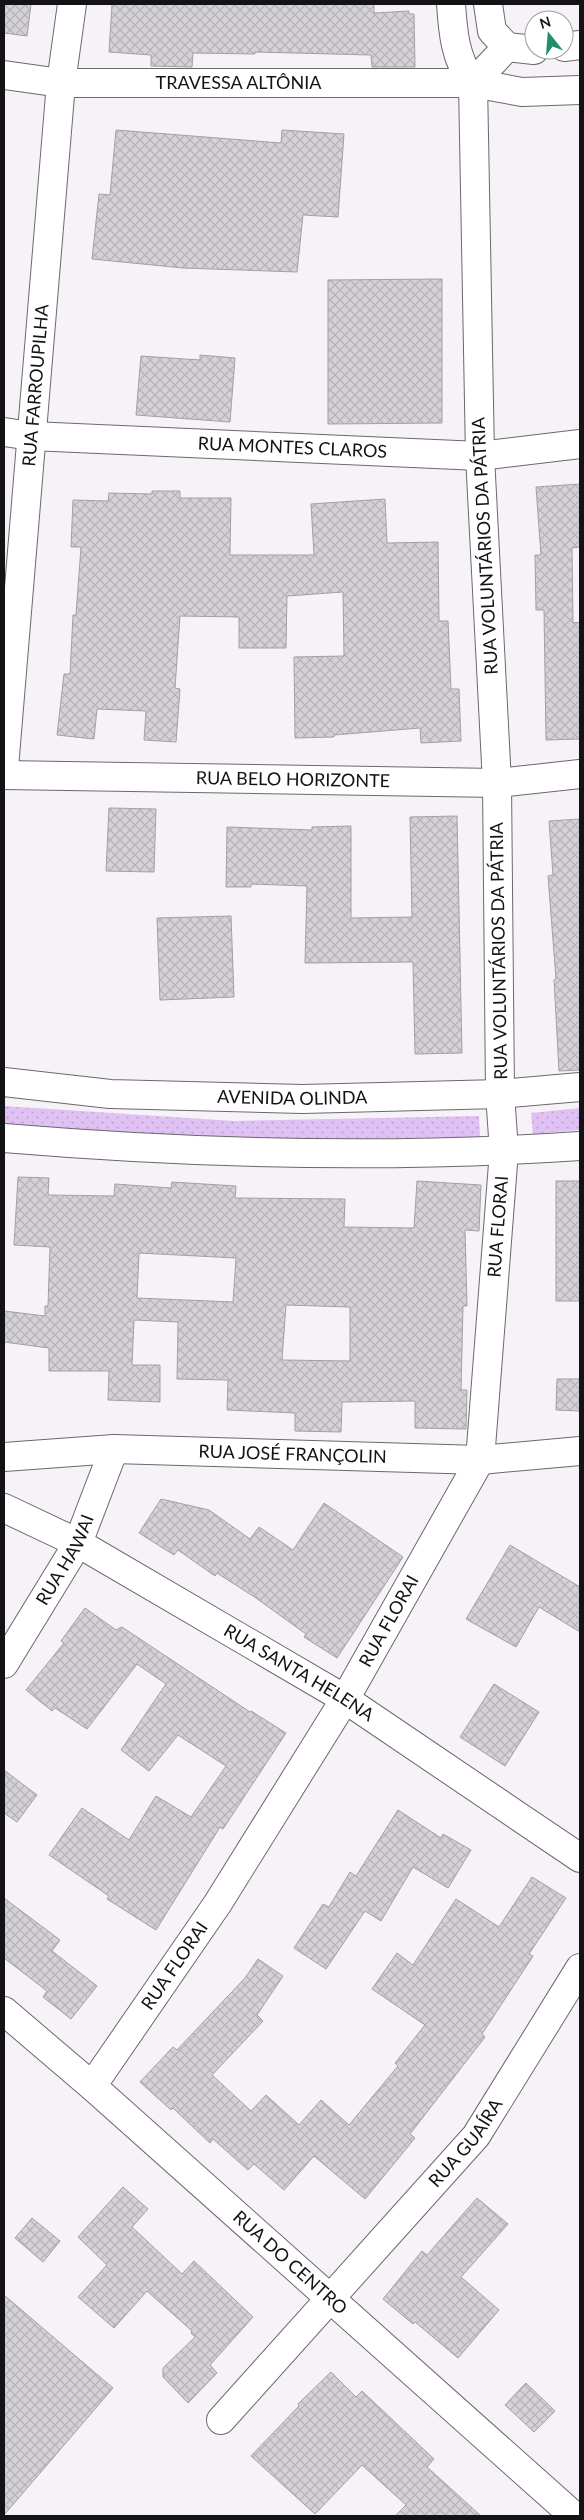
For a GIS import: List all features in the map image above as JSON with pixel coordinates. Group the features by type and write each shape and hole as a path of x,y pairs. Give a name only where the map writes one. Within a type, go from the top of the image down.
{"street":[{"name":"RUA FARROUPILHA","path":"4,768 61,83 72,4"},
{"name":"RUA VOLUNTÁRIOS DA PÁTRIA","path":"451,4 453,40 463,69 473,83 480,456 497,783 500,1094"},
{"path":"488,4 492,31 506,46 524,49"},
{"path":"473,83 506,46"},
{"name":"TRAVESSA ALTÔNIA","path":"4,76 61,83 473,83 522,92 580,90"},
{"name":"RUA MONTES CLAROS","path":"4,432 31,436 480,456 580,444"},
{"name":"RUA BELO HORIZONTE","path":"4,775 497,783 580,774"},
{"name":"AVENIDA OLINDA","path":"4,1082 110,1094 302,1099 500,1094 580,1087"},
{"name":"RUA FLORAI","path":"92,2086 218,1903 345,1699 480,1460 504,1151 500,1094"},
{"path":"4,1138 99,1146 283,1153 504,1151 580,1146"},
{"name":"RUA JOSÉ FRANÇOLIN","path":"4,1457 114,1449 480,1460 580,1451"},
{"name":"RUA HAWAI","path":"4,1664 78,1543 114,1449"},
{"name":"RUA SANTA HELENA","path":"4,1508 78,1543 345,1699 580,1858"},
{"name":"RUA GUAÍRA","path":"221,2420 476,2136 580,1968"},
{"name":"RUA DO CENTRO","path":"4,2011 92,2086 328,2299 574,2516"}],"shaded area":[{"path":"4,1106 234,1121 479,1116 480,1137 233,1140 4,1127"},
{"path":"580,1108 580,1130 533,1134 531,1113"}],"building":[{"path":"4,4 31,4 27,36 4,33"},
{"path":"112,4 374,4 374,13 409,11 409,14 414,14 415,67 372,67 371,55 255,52 255,54 193,53 192,67 151,66 151,55 109,52"},
{"path":"116,130 281,143 282,130 344,134 338,217 303,215 297,272 183,268 92,259 99,194 110,195"},
{"path":"442,279 442,423 328,424 328,280"},
{"path":"200,355 235,358 230,422 136,415 141,356 200,360"},
{"path":"580,484 580,547 572,548 573,623 580,622 580,739 546,740 544,610 536,610 535,555 541,555 536,487"},
{"path":"152,491 180,491 180,498 231,498 230,555 314,555 311,504 385,499 387,543 438,542 439,621 448,621 451,689 459,689 461,741 421,743 420,728 334,735 334,737 295,738 294,657 344,656 343,592 287,596 286,648 239,648 239,617 180,616 175,688 180,689 176,742 144,740 146,711 97,709 94,739 57,735 64,674 70,674 73,615 76,615 81,547 71,547 73,500 108,501 109,493 152,494"},
{"path":"109,808 156,809 154,872 106,871"},
{"path":"457,816 462,1053 415,1054 413,962 305,963 307,886 251,884 251,887 226,887 227,827 312,830 312,827 351,826 351,918 412,917 410,817"},
{"path":"580,819 580,1070 559,1071 554,980 556,979 548,876 553,875 549,821"},
{"path":"231,916 234,997 160,1000 157,918"},
{"path":"18,1177 49,1178 48,1195 114,1196 115,1184 171,1188 172,1182 236,1186 235,1198 345,1199 344,1227 414,1228 417,1181 481,1185 479,1231 465,1230 467,1306 463,1306 461,1390 467,1390 466,1429 415,1428 415,1401 342,1402 341,1432 295,1431 295,1413 227,1410 228,1380 177,1379 178,1322 134,1320 132,1365 160,1365 160,1402 108,1400 109,1371 49,1371 49,1348 4,1342 4,1311 45,1316 45,1306 48,1306 50,1247 14,1245","holes":["139,1253 236,1258 233,1302 137,1298","286,1305 350,1307 350,1361 282,1360"]},
{"path":"556,1181 580,1181 580,1301 556,1301"},
{"path":"557,1379 580,1379 580,1411 556,1410"},
{"path":"161,1499 209,1510 250,1539 259,1527 293,1550 324,1503 403,1557 337,1658 304,1637 306,1634 256,1598 217,1573 215,1576 178,1550 174,1555 139,1533"},
{"path":"510,1545 580,1587 580,1632 539,1607 516,1647 466,1619"},
{"path":"85,1608 116,1630 122,1627 250,1712 286,1733 223,1829 220,1827 156,1930 107,1899 109,1896 49,1855 82,1808 129,1840 156,1796 191,1817 226,1766 178,1735 149,1771 121,1750 166,1684 137,1664 87,1729 55,1708 52,1711 26,1690 64,1643 61,1641"},
{"path":"494,1684 539,1712 505,1766 460,1737"},
{"path":"4,1770 37,1795 17,1822 4,1813"},
{"path":"398,1810 441,1838 443,1834 471,1850 448,1888 413,1867 381,1921 365,1911 326,1969 294,1948 323,1904 329,1907 350,1872 356,1876"},
{"path":"532,1877 566,1898 529,1954 533,1956 482,2034 485,2037 410,2134 415,2138 365,2199 314,2156 284,2190 254,2164 248,2170 213,2139 210,2143 173,2108 171,2110 140,2082 173,2047 177,2050 245,1978 258,1959 283,1976 257,2015 263,2021 212,2075 251,2111 266,2095 299,2125 321,2100 349,2125 398,2066 395,2063 425,2025 372,1989 397,1953 413,1965 456,1899 499,1927"},
{"path":"4,1898 60,1940 52,1951 97,1986 71,2019 43,1997 47,1991 4,1958"},
{"path":"123,2187 148,2209 132,2227 182,2274 194,2261 253,2317 210,2365 217,2373 188,2403 163,2377 163,2368 195,2337 191,2333 192,2331 147,2291 114,2328 78,2297 107,2265 78,2237"},
{"path":"477,2198 508,2224 461,2277 499,2310 458,2358 415,2322 413,2324 383,2299 422,2251 427,2255"},
{"path":"32,2218 60,2241 43,2262 15,2238"},
{"path":"4,2295 113,2388 4,2515"},
{"path":"331,2372 356,2397 362,2391 434,2459 427,2467 481,2516 395,2516 406,2505 362,2465 315,2514 251,2456 299,2406 298,2404"},
{"path":"526,2383 555,2411 534,2432 505,2405"}]}
